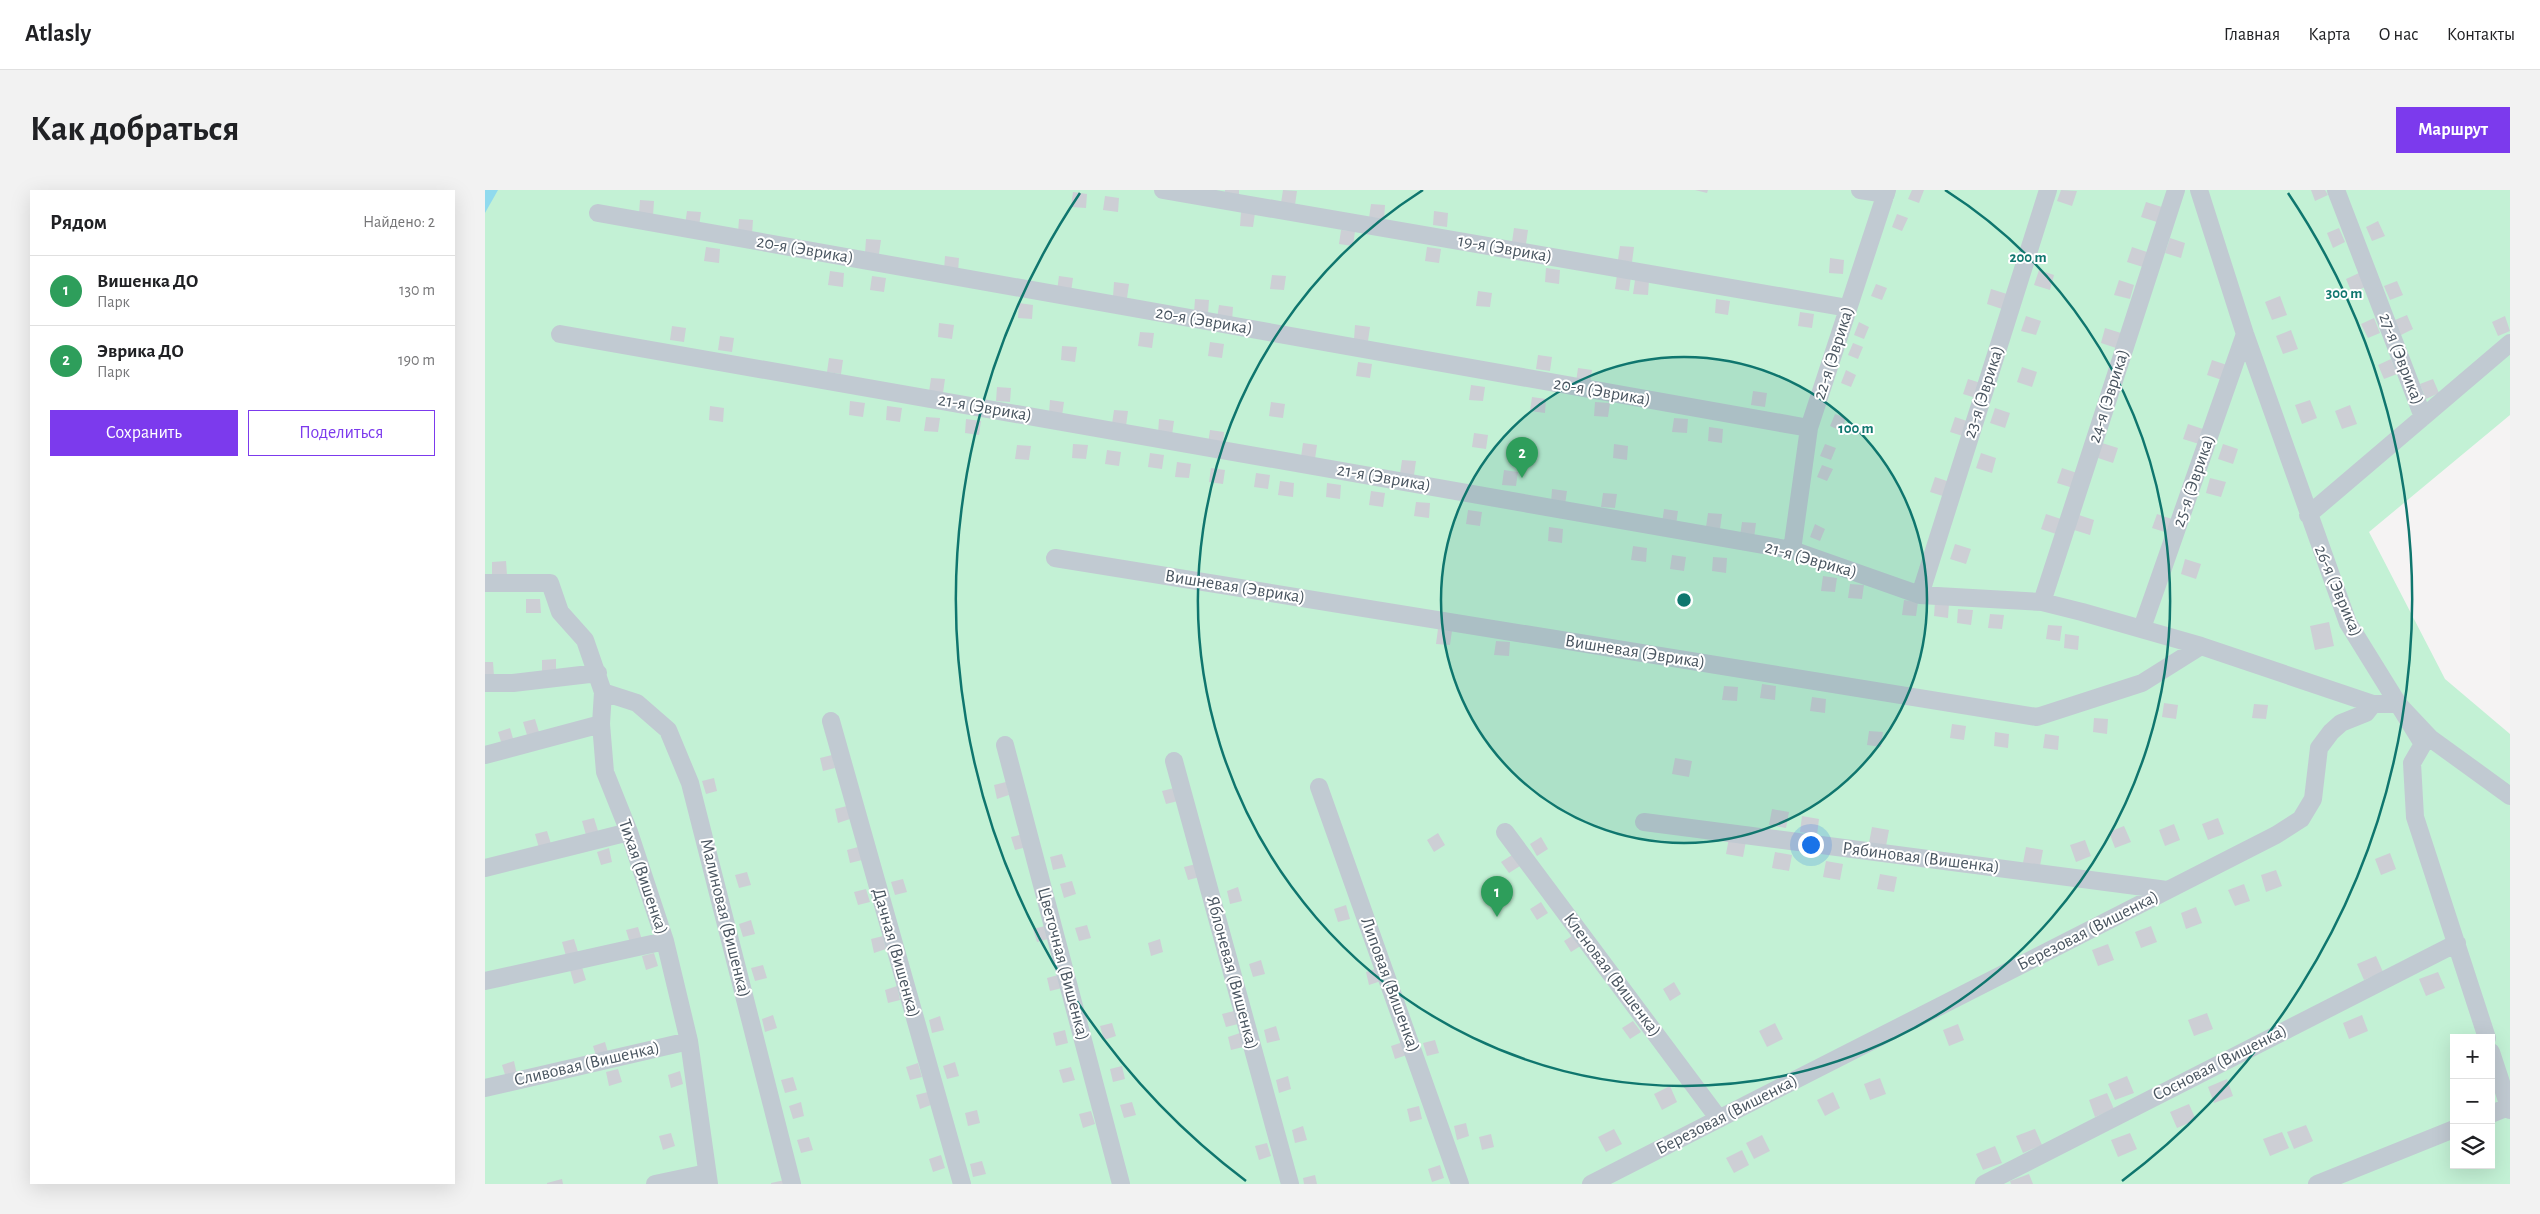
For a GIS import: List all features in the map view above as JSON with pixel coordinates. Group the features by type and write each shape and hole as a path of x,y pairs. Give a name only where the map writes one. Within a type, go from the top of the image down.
{"lane":[{"name":"19-я (Эврика)","path":"1163,190 1848,308"},
{"path":"1860,190 1886,192"},
{"name":"23-я (Эврика)","path":"1920,594 2048,190"},
{"name":"24-я (Эврика)","path":"2042,602 2176,190"},
{"name":"26-я (Эврика)","path":"2199,190 2245,334 2348,623 2423,744 2412,763 2415,817 2486,1034"},
{"name":"27-я (Эврика)","path":"2336,190 2423,417"},
{"name":"22-я (Эврика)","path":"1792,550 1809,428 1886,192"},
{"name":"20-я (Эврика)","path":"598,214 1809,428"},
{"name":"21-я (Эврика)","path":"560,334 1792,550 1920,594 2042,602 2142,628 2373,704"},
{"name":"25-я (Эврика)","path":"2142,628 2245,334"},
{"path":"2308,515 2510,343"},
{"name":"Вишневая (Эврика)","path":"1055,558 2037,717 2143,683 2201,646"},
{"name":"Тихая (Вишенка)","path":"485,583 550,583 560,612 585,640 598,673 603,692 601,724 605,772 629,832 665,941 689,1041 708,1178"},
{"path":"485,683 513,684 598,673"},
{"name":"Малиновая (Вишенка)","path":"603,692 637,704 668,730 690,783 792,1184"},
{"path":"2373,704 2398,704 2430,738 2510,796"},
{"name":"Березовая (Вишенка)","path":"1591,1184 2276,835 2301,819 2313,799 2319,748 2336,728 2366,713 2373,704"},
{"name":"Дачная (Вишенка)","path":"831,721 962,1184"},
{"path":"485,755 601,724"},
{"name":"Цветочная (Вишенка)","path":"1005,745 1121,1184"},
{"name":"Яблоневая (Вишенка)","path":"1174,761 1290,1184"},
{"name":"Липовая (Вишенка)","path":"1319,787 1460,1184"},
{"name":"Рябиновая (Вишенка)","path":"1644,822 2167,890"},
{"path":"485,868 629,832"},
{"name":"Кленовая (Вишенка)","path":"1505,832 1719,1119"},
{"path":"485,981 665,941"},
{"name":"Сосновая (Вишенка)","path":"1984,1184 2457,943"},
{"name":"Сливовая (Вишенка)","path":"485,1088 689,1041"},
{"path":"2495,1064 2509,1108 2495,1113"},
{"path":"2317,1184 2450,1131"},
{"path":"655,1184 708,1178"}],"green space":[{"path":"485,190 2510,190 2510,415 2369,532 2445,679 2510,734 2510,1184 485,1184"}],"water":[{"path":"485,190 498,190 485,213"}],"building":[{"path":"1225,190 1239,190 1239,197 1225,195"},
{"path":"1283,190 1297,191 1295,205 1281,203"},
{"path":"1695,190 1708,190 1707,193"},
{"path":"1912,190 1924,190 1919,203 1908,199"},
{"path":"2061,190 2077,191 2072,206 2057,201"},
{"path":"2311,190 2325,190 2328,195 2315,201"},
{"path":"1073,192 1087,194 1086,208 1071,207"},
{"path":"1105,196 1119,198 1118,212 1103,210"},
{"path":"640,200 654,201 653,216 639,214"},
{"path":"2146,202 2162,207 2157,222 2141,217"},
{"path":"1371,204 1385,205 1384,220 1369,218"},
{"path":"687,211 701,212 699,227 685,225"},
{"path":"1434,211 1448,213 1447,227 1433,225"},
{"path":"1241,212 1255,213 1253,227 1240,226"},
{"path":"1897,214 1908,218 1902,231 1892,227"},
{"path":"739,219 753,220 752,234 738,233"},
{"path":"2378,221 2385,236 2372,241 2366,227"},
{"path":"1514,228 1528,230 1526,244 1512,242"},
{"path":"2339,228 2345,242 2333,248 2327,233"},
{"path":"1341,230 1355,231 1353,246 1339,244"},
{"path":"2170,238 2185,243 2181,258 2165,253"},
{"path":"866,239 881,240 879,254 865,253"},
{"path":"1620,246 1634,247 1632,262 1618,260"},
{"path":"706,247 720,249 719,263 704,261"},
{"path":"1427,247 1441,249 1439,263 1425,261"},
{"path":"2132,247 2147,252 2143,267 2127,262"},
{"path":"945,256 959,258 958,272 944,270"},
{"path":"1830,258 1844,260 1843,274 1829,273"},
{"path":"1546,268 1560,270 1559,284 1545,282"},
{"path":"2039,270 2054,275 2050,290 2034,285"},
{"path":"830,271 844,273 843,287 828,285"},
{"path":"2359,273 2365,287 2352,293 2346,279"},
{"path":"1272,275 1286,276 1284,290 1270,289"},
{"path":"1617,275 1631,277 1629,291 1615,289"},
{"path":"872,276 886,278 884,292 870,290"},
{"path":"1059,276 1073,278 1071,292 1057,291"},
{"path":"1635,280 1649,281 1648,295 1633,294"},
{"path":"2119,280 2134,285 2130,299 2114,295"},
{"path":"2397,281 2403,295 2390,300 2384,286"},
{"path":"1114,282 1129,284 1127,298 1113,297"},
{"path":"1876,284 1887,288 1882,300 1871,296"},
{"path":"1991,289 2007,294 2002,309 1987,304"},
{"path":"1478,291 1492,293 1490,307 1476,306"},
{"path":"2280,296 2287,315 2272,320 2265,302"},
{"path":"1195,299 1209,300 1208,314 1194,313"},
{"path":"1716,299 1730,301 1728,315 1715,313"},
{"path":"1019,303 1033,305 1032,319 1018,318"},
{"path":"1219,305 1233,307 1232,321 1217,319"},
{"path":"1800,312 1814,314 1812,328 1798,326"},
{"path":"2407,315 2413,329 2401,335 2395,320"},
{"path":"2026,316 2041,321 2036,335 2021,331"},
{"path":"2505,316 2510,331 2498,336 2492,322"},
{"path":"2374,318 2380,333 2368,338 2361,324"},
{"path":"1859,322 1869,327 1864,339 1854,335"},
{"path":"939,323 954,325 952,339 938,337"},
{"path":"1355,325 1370,327 1368,341 1354,339"},
{"path":"672,326 686,328 684,342 670,340"},
{"path":"2105,328 2121,333 2116,348 2101,343"},
{"path":"2291,330 2298,349 2283,354 2276,336"},
{"path":"1140,332 1154,333 1152,348 1138,346"},
{"path":"720,336 734,338 732,352 718,350"},
{"path":"1210,342 1224,344 1222,358 1208,356"},
{"path":"1853,343 1863,347 1858,359 1848,355"},
{"path":"1062,346 1077,347 1075,362 1061,360"},
{"path":"1538,355 1552,357 1550,371 1536,369"},
{"path":"829,358 843,360 841,374 827,372"},
{"path":"2391,359 2397,374 2384,379 2378,365"},
{"path":"2212,360 2227,365 2222,380 2207,375"},
{"path":"1358,362 1372,364 1370,378 1356,376"},
{"path":"2022,367 2037,372 2032,387 2017,382"},
{"path":"1578,368 1592,370 1590,384 1576,382"},
{"path":"1846,370 1856,375 1851,387 1841,383"},
{"path":"931,378 945,379 943,393 929,392"},
{"path":"1968,379 1984,384 1979,399 1963,394"},
{"path":"2433,379 2439,393 2426,399 2420,384"},
{"path":"1471,385 1485,387 1483,401 1469,400"},
{"path":"997,387 1011,388 1010,402 996,401"},
{"path":"1753,391 1767,393 1765,407 1751,405"},
{"path":"1532,397 1546,399 1545,413 1530,411"},
{"path":"1050,400 1064,402 1062,416 1049,414"},
{"path":"2310,400 2317,418 2302,424 2295,405"},
{"path":"850,401 865,403 863,417 849,415"},
{"path":"1271,402 1285,404 1283,418 1269,416"},
{"path":"1595,402 1610,403 1608,417 1594,416"},
{"path":"2350,405 2357,424 2342,429 2335,411"},
{"path":"710,406 724,408 723,422 709,420"},
{"path":"887,406 902,408 900,422 886,420"},
{"path":"1995,408 2010,413 2005,428 1990,423"},
{"path":"1114,410 1128,411 1126,426 1112,424"},
{"path":"1835,414 1846,418 1841,431 1830,426"},
{"path":"926,417 940,418 938,432 924,431"},
{"path":"1955,417 1970,422 1966,437 1950,432"},
{"path":"1674,418 1688,419 1687,433 1672,432"},
{"path":"966,419 981,421 979,435 965,433"},
{"path":"1159,419 1174,421 1172,435 1158,434"},
{"path":"2188,424 2203,429 2199,444 2183,439"},
{"path":"1709,427 1723,429 1722,443 1708,441"},
{"path":"1210,430 1224,432 1223,446 1208,444"},
{"path":"1474,433 1488,435 1486,449 1472,447"},
{"path":"1303,443 1317,445 1315,459 1301,457"},
{"path":"2102,443 2118,448 2113,463 2098,458"},
{"path":"1073,444 1088,445 1086,459 1072,458"},
{"path":"1614,444 1628,446 1627,460 1613,458"},
{"path":"1825,444 1836,448 1831,460 1820,456"},
{"path":"2223,444 2238,449 2233,464 2218,459"},
{"path":"1017,445 1031,446 1029,460 1015,459"},
{"path":"1107,450 1121,452 1119,466 1105,464"},
{"path":"1150,453 1164,455 1162,469 1148,467"},
{"path":"1981,453 1996,458 1992,473 1976,468"},
{"path":"1402,460 1416,461 1414,475 1400,474"},
{"path":"1177,462 1191,464 1189,478 1175,477"},
{"path":"1822,465 1833,469 1827,481 1817,477"},
{"path":"1211,468 1225,470 1223,484 1209,482"},
{"path":"2062,468 2077,473 2073,488 2057,483"},
{"path":"1504,470 1518,472 1516,486 1502,485"},
{"path":"1256,473 1270,475 1268,489 1254,487"},
{"path":"1935,477 1950,482 1946,497 1930,492"},
{"path":"2210,478 2226,482 2221,497 2206,493"},
{"path":"1280,481 1294,483 1293,497 1278,495"},
{"path":"1327,483 1341,485 1340,499 1326,497"},
{"path":"1552,489 1567,491 1565,505 1551,503"},
{"path":"1371,491 1385,493 1383,507 1369,505"},
{"path":"1603,493 1617,494 1615,508 1601,507"},
{"path":"1416,502 1430,503 1429,518 1414,516"},
{"path":"1664,509 1678,511 1676,525 1662,523"},
{"path":"1468,510 1482,512 1480,526 1466,524"},
{"path":"1708,513 1722,514 1720,529 1706,527"},
{"path":"2046,514 2061,519 2056,534 2041,529"},
{"path":"2157,514 2172,519 2168,533 2152,528"},
{"path":"2079,515 2094,520 2090,535 2074,530"},
{"path":"1742,522 1756,523 1754,538 1740,536"},
{"path":"1815,524 1825,529 1820,541 1810,537"},
{"path":"1549,527 1563,529 1562,543 1548,541"},
{"path":"1955,544 1971,549 1966,564 1950,559"},
{"path":"1633,546 1647,548 1646,562 1631,560"},
{"path":"1672,555 1686,557 1684,571 1670,569"},
{"path":"1713,557 1727,558 1726,573 1712,571"},
{"path":"2185,559 2201,564 2196,579 2181,574"},
{"path":"506,561 507,575 492,576 492,562"},
{"path":"1823,576 1837,578 1835,592 1821,591"},
{"path":"1850,584 1864,585 1862,599 1848,598"},
{"path":"526,599 540,599 541,613 526,613"},
{"path":"1904,600 1918,602 1916,616 1902,615"},
{"path":"1935,602 1949,603 1948,618 1934,616"},
{"path":"1958,609 1973,610 1971,625 1957,623"},
{"path":"1990,614 2004,615 2002,629 1988,628"},
{"path":"2329,622 2334,646 2315,650 2310,626"},
{"path":"2048,625 2062,626 2060,641 2046,639"},
{"path":"1438,629 1452,631 1450,645 1436,644"},
{"path":"2065,634 2079,636 2078,650 2064,648"},
{"path":"1496,641 1510,642 1509,656 1494,655"},
{"path":"556,659 556,673 542,673 542,660"},
{"path":"485,662 493,662 494,676 485,676"},
{"path":"1762,684 1776,686 1775,700 1760,698"},
{"path":"1724,686 1738,687 1737,701 1722,700"},
{"path":"1812,697 1826,699 1825,713 1810,711"},
{"path":"2164,703 2178,705 2176,719 2162,717"},
{"path":"2254,704 2268,705 2266,719 2252,718"},
{"path":"2094,718 2108,719 2107,734 2093,732"},
{"path":"535,719 539,732 527,735 523,722"},
{"path":"1952,724 1966,726 1964,740 1950,738"},
{"path":"510,728 514,742 502,745 498,732"},
{"path":"1869,731 1883,732 1881,747 1867,745"},
{"path":"1995,732 2009,734 2008,748 1994,746"},
{"path":"2045,734 2059,736 2058,750 2043,748"},
{"path":"832,755 835,768 823,771 820,758"},
{"path":"1675,758 1692,761 1689,777 1672,774"},
{"path":"714,778 717,791 706,794 702,781"},
{"path":"1006,782 1009,795 997,799 994,785"},
{"path":"1174,788 1178,801 1166,804 1162,791"},
{"path":"847,806 850,819 838,823 835,809"},
{"path":"1772,809 1789,812 1786,828 1769,825"},
{"path":"1802,816 1819,819 1817,835 1800,832"},
{"path":"594,818 598,831 586,835 582,821"},
{"path":"2218,818 2224,834 2208,840 2202,824"},
{"path":"2174,824 2180,840 2165,846 2159,830"},
{"path":"2124,826 2131,842 2115,848 2109,832"},
{"path":"1872,827 1889,830 1886,846 1869,843"},
{"path":"547,831 551,844 539,848 535,834"},
{"path":"1438,833 1445,845 1434,852 1427,840"},
{"path":"1024,834 1027,847 1015,850 1011,837"},
{"path":"1541,837 1548,849 1537,856 1530,844"},
{"path":"1729,838 1746,841 1743,857 1726,854"},
{"path":"2085,840 2091,856 2076,862 2070,845"},
{"path":"858,847 862,860 850,863 847,850"},
{"path":"2026,847 2043,850 2040,866 2023,863"},
{"path":"609,848 612,862 601,865 597,852"},
{"path":"1775,852 1792,855 1789,871 1772,868"},
{"path":"2390,853 2396,869 2381,875 2375,859"},
{"path":"1062,854 1066,867 1053,870 1050,857"},
{"path":"1512,855 1520,866 1509,873 1501,862"},
{"path":"1826,861 1843,864 1840,880 1823,877"},
{"path":"1196,864 1200,877 1188,880 1184,867"},
{"path":"2276,870 2282,886 2266,892 2261,875"},
{"path":"747,872 751,885 739,888 735,875"},
{"path":"1880,874 1897,877 1894,892 1877,889"},
{"path":"903,879 907,892 895,895 891,882"},
{"path":"1072,881 1076,894 1064,898 1060,884"},
{"path":"2244,884 2250,901 2235,906 2228,890"},
{"path":"1238,887 1242,901 1230,904 1227,891"},
{"path":"866,889 870,902 858,905 854,892"},
{"path":"1541,902 1548,913 1537,920 1530,909"},
{"path":"1346,905 1350,919 1338,922 1334,909"},
{"path":"2196,907 2202,923 2186,929 2181,913"},
{"path":"751,920 755,934 743,937 739,924"},
{"path":"1087,925 1091,938 1079,941 1075,928"},
{"path":"1045,926 1048,939 1037,942 1033,929"},
{"path":"2151,926 2157,942 2141,948 2135,932"},
{"path":"638,927 642,940 630,943 626,930"},
{"path":"1575,934 1582,945 1571,952 1564,941"},
{"path":"883,936 886,949 874,953 871,939"},
{"path":"574,939 578,952 566,956 562,942"},
{"path":"1160,939 1163,952 1151,956 1148,943"},
{"path":"2108,944 2114,960 2098,966 2092,950"},
{"path":"654,953 658,966 646,970 642,956"},
{"path":"2376,956 2383,972 2364,980 2357,964"},
{"path":"1261,960 1265,974 1253,977 1249,964"},
{"path":"763,965 767,978 755,981 751,968"},
{"path":"582,967 586,980 574,984 570,970"},
{"path":"1378,968 1381,981 1369,985 1366,972"},
{"path":"2438,972 2445,988 2426,996 2419,979"},
{"path":"1058,975 1062,988 1050,991 1047,978"},
{"path":"1674,982 1681,994 1670,1001 1663,989"},
{"path":"897,986 900,1000 888,1003 885,990"},
{"path":"1234,1011 1238,1024 1226,1027 1222,1014"},
{"path":"2207,1013 2213,1029 2194,1036 2188,1020"},
{"path":"773,1015 777,1028 765,1032 762,1019"},
{"path":"2362,1015 2368,1031 2349,1039 2343,1023"},
{"path":"940,1016 944,1030 932,1033 929,1020"},
{"path":"1633,1021 1641,1032 1630,1039 1622,1028"},
{"path":"1112,1023 1116,1036 1104,1040 1100,1026"},
{"path":"1775,1023 1783,1039 1767,1047 1759,1031"},
{"path":"1958,1024 1964,1040 1949,1046 1943,1030"},
{"path":"1276,1026 1280,1040 1267,1043 1264,1030"},
{"path":"1065,1030 1068,1043 1056,1046 1053,1033"},
{"path":"1240,1033 1243,1047 1231,1050 1228,1037"},
{"path":"1435,1040 1439,1053 1427,1056 1423,1043"},
{"path":"605,1042 609,1056 597,1059 593,1046"},
{"path":"1403,1042 1407,1055 1395,1059 1391,1046"},
{"path":"514,1061 517,1075 506,1078 502,1065"},
{"path":"955,1062 959,1076 947,1079 943,1066"},
{"path":"918,1063 922,1077 910,1080 906,1067"},
{"path":"1122,1066 1125,1079 1113,1082 1110,1069"},
{"path":"1071,1067 1075,1080 1063,1083 1059,1070"},
{"path":"618,1069 622,1082 609,1086 606,1072"},
{"path":"680,1071 683,1084 671,1088 668,1075"},
{"path":"1288,1076 1291,1089 1279,1093 1276,1080"},
{"path":"2127,1076 2134,1093 2115,1100 2108,1084"},
{"path":"793,1077 797,1090 785,1093 781,1080"},
{"path":"1880,1078 1886,1094 1870,1100 1864,1084"},
{"path":"2227,1079 2233,1096 2214,1103 2208,1087"},
{"path":"1670,1086 1677,1102 1662,1110 1654,1094"},
{"path":"928,1092 931,1105 920,1109 916,1095"},
{"path":"1833,1092 1840,1108 1825,1116 1817,1100"},
{"path":"2107,1093 2114,1109 2095,1117 2089,1100"},
{"path":"801,1102 804,1116 793,1119 789,1106"},
{"path":"1132,1102 1136,1115 1124,1118 1120,1105"},
{"path":"2189,1104 2196,1120 2177,1128 2170,1112"},
{"path":"1419,1106 1422,1119 1410,1122 1407,1109"},
{"path":"977,1110 980,1123 968,1126 965,1113"},
{"path":"1091,1111 1095,1124 1083,1128 1079,1114"},
{"path":"1466,1123 1469,1136 1457,1140 1454,1126"},
{"path":"2306,1125 2313,1141 2294,1149 2287,1132"},
{"path":"1303,1126 1307,1140 1295,1143 1292,1130"},
{"path":"1614,1129 1622,1144 1606,1152 1598,1137"},
{"path":"2035,1129 2042,1145 2023,1153 2016,1136"},
{"path":"2282,1132 2289,1148 2270,1156 2263,1139"},
{"path":"671,1133 675,1146 663,1150 659,1136"},
{"path":"2130,1133 2137,1149 2118,1157 2111,1140"},
{"path":"1491,1134 1494,1147 1482,1150 1479,1137"},
{"path":"1762,1135 1770,1151 1754,1159 1746,1143"},
{"path":"809,1137 813,1150 801,1153 797,1140"},
{"path":"1267,1143 1271,1156 1259,1160 1255,1146"},
{"path":"1995,1146 2002,1163 1983,1170 1976,1154"},
{"path":"1742,1150 1749,1165 1734,1173 1726,1158"},
{"path":"941,1155 945,1168 933,1172 929,1159"},
{"path":"982,1161 986,1174 973,1177 970,1164"},
{"path":"1440,1165 1444,1178 1432,1182 1428,1169"},
{"path":"2029,1174 2033,1184 2011,1184 2010,1181"},
{"path":"1315,1175 1317,1184 1304,1184 1303,1178"},
{"path":"562,1179 563,1184 547,1184 547,1183"},
{"path":"785,1180 786,1184 771,1184 771,1183"}],"place":[{"name":"Эврика ДО","path":"1522,478"},
{"name":"Вишенка ДО","path":"1497,917"}]}
